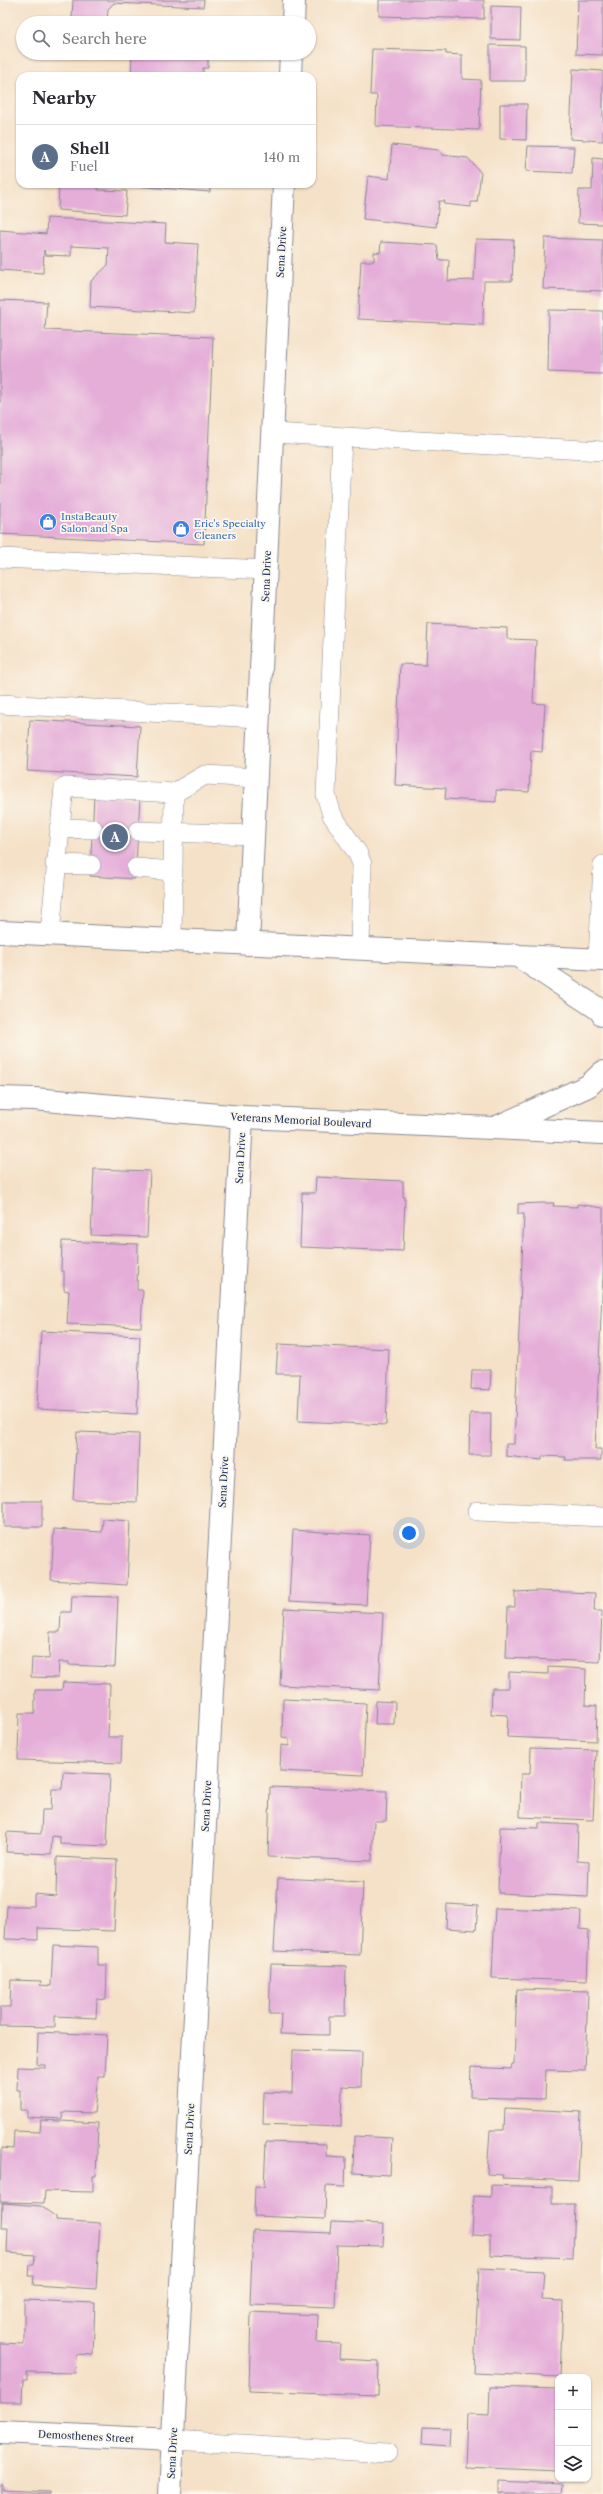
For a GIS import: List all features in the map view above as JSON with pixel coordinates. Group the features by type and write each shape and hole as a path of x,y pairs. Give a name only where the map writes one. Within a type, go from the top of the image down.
{"street":[{"path":"293,16 294,0"},
{"path":"290,72 291,60"},
{"name":"Sena Drive","path":"248,944 284,188"},
{"path":"0,932 172,939 248,944 516,954 600,960"},
{"path":"0,942 44,934"},
{"path":"516,954 600,1010 603,1015"},
{"path":"492,1129 588,1086 603,1072"},
{"path":"0,1087 34,1099"},
{"name":"Veterans Memorial Boulevard","path":"0,1098 34,1099 242,1117 603,1133"},
{"name":"Sena Drive","path":"170,2494 242,1117"},
{"name":"Demosthenes Street","path":"0,2432 172,2440"}],"lane":[{"path":"272,433 603,451"},
{"path":"342,438 326,795 332,815 358,854 362,864 360,947"},
{"path":"0,558 266,570"},
{"path":"0,704 259,718"},
{"path":"44,934 55,864 64,787 174,793 205,775 257,778"},
{"path":"172,939 172,833 174,793"},
{"path":"59,828 93,829"},
{"path":"138,831 254,835"},
{"path":"55,864 91,865"},
{"path":"600,960 603,865"},
{"path":"136,868 172,870"},
{"path":"477,1511 603,1517"},
{"path":"172,2440 387,2453"}],"building":[{"path":"73,0 204,0 203,7 114,3 108,9 107,16 72,16"},
{"path":"379,0 484,0 484,19 379,16"},
{"path":"578,0 603,0 603,55 576,54"},
{"path":"491,6 521,7 520,40 491,39"},
{"path":"490,45 525,46 525,81 490,81"},
{"path":"372,49 446,51 446,54 462,55 462,79 481,80 479,130 376,126 377,95 370,95"},
{"path":"132,60 208,60 208,68 203,68 203,72 131,72"},
{"path":"573,69 603,71 603,141 570,139"},
{"path":"500,104 527,104 526,140 500,139"},
{"path":"392,145 439,150 443,155 468,158 481,173 477,202 471,202 471,207 444,204 445,201 439,201 436,227 363,219 368,176 389,179"},
{"path":"528,146 574,147 572,173 526,171"},
{"path":"593,158 603,159 603,224 578,223 579,190 592,190"},
{"path":"59,188 98,188 98,190 127,191 125,215 58,210"},
{"path":"161,188 210,188 210,192"},
{"path":"47,218 166,224 165,242 198,244 194,313 90,307 91,281 108,265 109,248 71,246 71,256 45,255 44,250 43,273 0,270 0,230 46,234"},
{"path":"545,238 603,240 603,291 543,289"},
{"path":"476,239 514,240 512,281 484,281 483,325 358,319 361,261 374,261 374,252 380,253 381,242 437,245 439,260 449,260 448,281 474,280"},
{"path":"0,300 47,302 45,330 213,337 204,544 0,534"},
{"path":"549,310 603,311 603,374 548,372"},
{"path":"428,624 507,628 507,639 536,640 533,703 545,704 542,752 531,751 529,792 496,790 496,802 445,799 446,788 395,785 400,664 426,665"},
{"path":"30,720 140,726 137,777 27,771"},
{"path":"94,796 140,799 135,879 90,876"},
{"path":"94,1169 150,1171 147,1237 91,1235"},
{"path":"316,1177 403,1181 403,1197 405,1197 403,1251 300,1247 302,1193 315,1193"},
{"path":"554,1203 553,1206 577,1207 577,1204 603,1208 603,1273 595,1449 601,1449 601,1460 565,1460 566,1457 542,1456 542,1460 506,1456 506,1444 514,1444 524,1214 518,1214 518,1204"},
{"path":"62,1241 138,1244 137,1290 143,1290 141,1327 67,1324 69,1291 64,1290 64,1271 61,1271"},
{"path":"41,1331 140,1336 137,1414 37,1409"},
{"path":"278,1344 389,1349 386,1425 298,1421 300,1374 276,1374"},
{"path":"472,1370 491,1370 490,1390 471,1389"},
{"path":"470,1413 491,1413 490,1455 469,1455"},
{"path":"77,1432 139,1434 137,1502 73,1500"},
{"path":"4,1501 42,1501 42,1527 4,1527"},
{"path":"103,1519 130,1521 127,1585 51,1580 54,1529 102,1532"},
{"path":"293,1530 370,1535 366,1605 289,1601"},
{"path":"537,1591 595,1593 594,1611 602,1611 600,1662 506,1658 508,1607 515,1607 515,1592"},
{"path":"72,1596 118,1597 115,1667 69,1665 69,1662 59,1662 58,1678 31,1677 32,1658 49,1659 50,1632 60,1632 61,1612 71,1612"},
{"path":"284,1608 383,1613 379,1690 280,1685"},
{"path":"548,1667 586,1669 585,1705 597,1706 596,1741 507,1737 508,1715 491,1714 492,1688 509,1688 509,1672 548,1674"},
{"path":"63,1682 110,1684 108,1737 122,1737 121,1763 18,1760 19,1713 35,1713 35,1690 62,1690"},
{"path":"283,1699 366,1703 363,1775 280,1771 281,1745 289,1746 289,1738 282,1737"},
{"path":"376,1701 395,1702 394,1724 375,1724"},
{"path":"531,1748 596,1750 593,1820 520,1817 521,1774 530,1774"},
{"path":"63,1772 110,1774 107,1846 60,1844 60,1837 52,1836 51,1854 6,1852 7,1832 41,1834 42,1810 51,1810 52,1789 62,1789"},
{"path":"270,1787 387,1791 386,1821 374,1821 372,1861 268,1857"},
{"path":"539,1823 578,1825 577,1861 589,1862 588,1897 498,1893 500,1827 539,1828"},
{"path":"57,1857 117,1860 114,1931 38,1928 38,1940 5,1939 7,1906 34,1906 34,1894 56,1896"},
{"path":"278,1878 363,1882 360,1955 274,1951"},
{"path":"447,1904 478,1906 476,1930 446,1928"},
{"path":"495,1908 581,1911 580,1929 589,1930 587,1981 492,1978"},
{"path":"53,1945 98,1947 98,1965 107,1965 106,2000 97,1999 96,2018 55,2016 55,2027 0,2026 0,2007 10,2007 11,1980 41,1981 40,1985 51,1986"},
{"path":"271,1964 346,1966 345,2016 329,2016 329,2035 280,2034 281,2014 269,2014"},
{"path":"517,1989 588,1991 585,2071 546,2070 545,2099 470,2097 471,2067 511,2069 512,2064 514,2064"},
{"path":"38,2032 107,2035 105,2076 98,2076 94,2113 63,2112 62,2119 27,2117 27,2110 20,2110 20,2090 17,2090 18,2067 45,2068 45,2065 37,2065"},
{"path":"293,2050 362,2052 361,2087 342,2086 341,2127 263,2124 264,2092 292,2093"},
{"path":"505,2108 581,2112 578,2181 502,2178 503,2175 487,2174 490,2130 504,2130"},
{"path":"41,2120 98,2123 96,2176 93,2176 93,2192 45,2191 44,2203 0,2202 1,2148 13,2149 14,2131 40,2132"},
{"path":"354,2136 392,2138 390,2175 353,2173"},
{"path":"266,2142 326,2144 326,2156 346,2157 345,2187 326,2186 325,2219 254,2216 255,2186 264,2187"},
{"path":"491,2185 552,2187 552,2204 575,2204 573,2258 490,2255 490,2236 472,2235 474,2196 491,2197"},
{"path":"2,2203 41,2206 56,2217 56,2220 100,2223 96,2289 33,2285 34,2276 29,2276 30,2265 34,2265 35,2255 7,2253 8,2227 1,2227"},
{"path":"332,2222 384,2224 383,2246 337,2245 335,2307 250,2304 253,2230 331,2233"},
{"path":"479,2268 544,2271 542,2300 563,2301 560,2374 555,2374 555,2377 474,2373"},
{"path":"24,2300 95,2303 93,2355 76,2354 75,2373 27,2372 27,2380 23,2380 22,2402 0,2402 0,2343 24,2344"},
{"path":"251,2312 318,2315 317,2343 340,2344 339,2359 379,2361 378,2396 249,2391"},
{"path":"490,2387 555,2389 555,2471 465,2467 467,2414 489,2415"},
{"path":"423,2427 450,2428 449,2447 422,2445"},
{"path":"499,2481 563,2484 562,2494 499,2494"},
{"path":"0,2484 2,2484 2,2490 50,2492 50,2494 0,2494"}],"place":[{"name":"InstaBeauty Salon and Spa","path":"48,522"},
{"name":"Eric's Specialty Cleaners","path":"181,529"},
{"name":"Shell","path":"115,837"}]}
